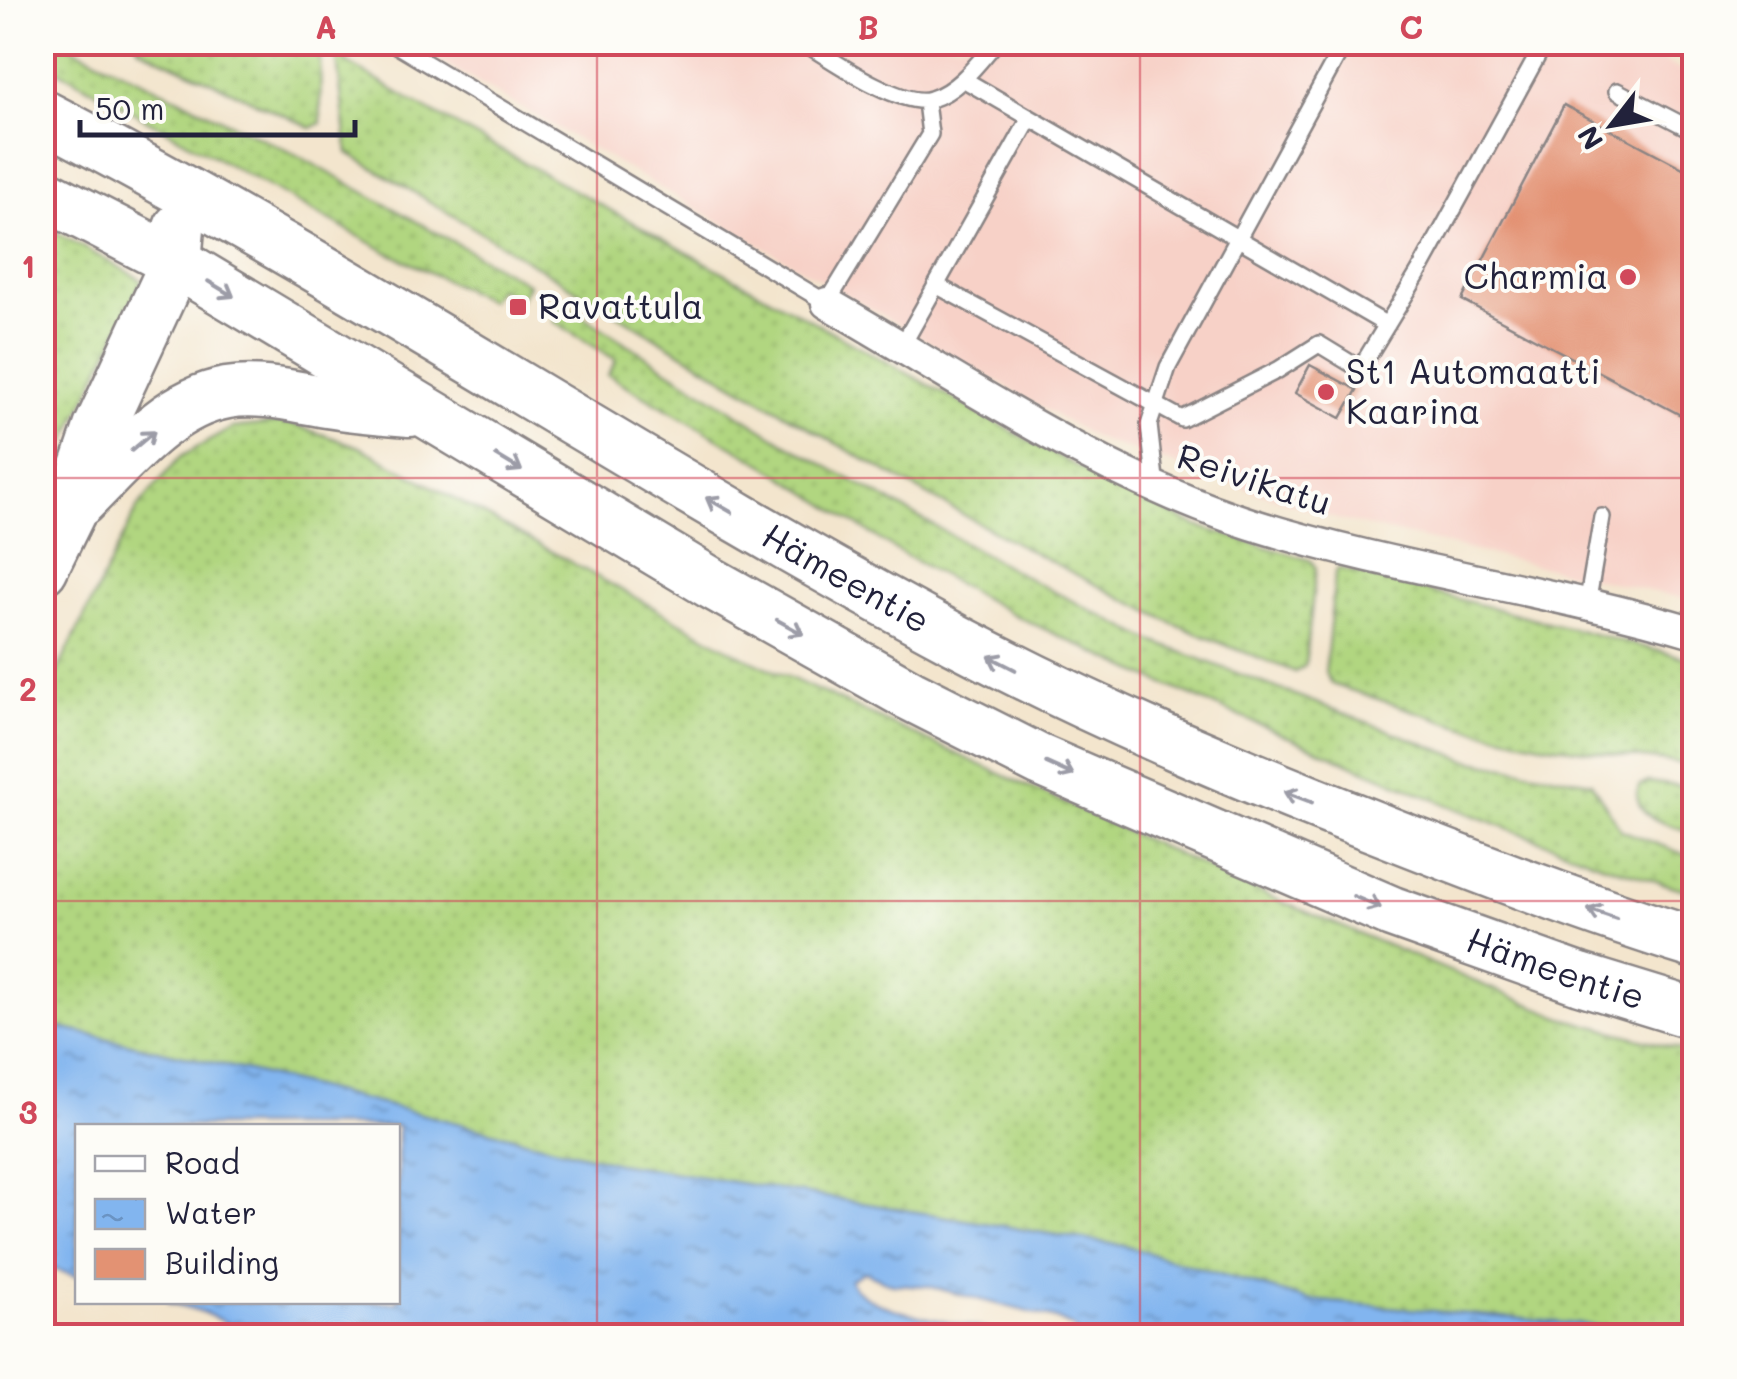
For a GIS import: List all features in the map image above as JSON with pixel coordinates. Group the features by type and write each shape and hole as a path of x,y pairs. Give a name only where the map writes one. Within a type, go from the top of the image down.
{"highway":[{"name":"Hämeentie","path":"42,115 175,188 783,542 953,638 1090,708 1226,769 1402,838 1602,915 1694,943"},
{"path":"42,569 72,508 98,428 176,262 179,223 175,188"},
{"name":"Hämeentie","path":"42,193 176,262 711,582 910,695 1040,760 1392,912 1580,979 1694,1014"},
{"path":"72,508 164,423 194,403 228,392 275,392 336,404 425,413"}],"street":[{"name":"Reivikatu","path":"828,303 1088,454 1156,488 1250,524 1694,632"}],"lane":[{"path":"391,42 828,303 930,134 926,102"},
{"path":"803,42 888,90 926,102 963,79 996,42"},
{"path":"1156,488 1149,425 1168,367 1344,42"},
{"path":"936,285 1182,419 1278,370 1319,344 1360,369 1544,42"},
{"path":"963,79 1387,324"},
{"path":"1617,91 1694,131"},
{"path":"902,346 1030,118"},
{"path":"1587,605 1602,517"}],"shaded area":[{"path":"409,43 1631,43 1694,78 1694,601 1340,520 1095,438"}],"green space":[{"path":"43,42 63,43 297,155 529,284 519,300 498,288 489,301 387,252 43,62"},
{"path":"136,43 314,43 320,48 321,123 311,128 139,48"},
{"path":"340,54 348,63 417,104 1096,477 1197,526 1310,560 1316,568 1305,666 1295,672 1184,628 959,513 754,396 348,153 337,59"},
{"path":"43,225 142,280 43,490"},
{"path":"562,303 778,439 1033,581 1152,641 1467,760 1591,782 1621,830 1694,858 1694,893 1602,864 1450,806 1143,675 1014,615 899,552 768,467 608,375 616,360 553,321"},
{"path":"285,422 360,447 744,657 1275,899 1563,1018 1694,1053 1694,1336 1308,1300 1124,1246 617,1163 43,1024 42,703 138,507 179,458 232,428"},
{"path":"1338,568 1694,660 1694,765 1541,744 1464,727 1331,684 1325,673"},
{"path":"1648,782 1694,788 1694,833 1646,813 1638,797 1639,786"}],"water":[{"path":"43,1024 617,1163 1124,1246 1308,1300 1671,1336 1080,1336 1073,1327 1056,1319 928,1286 893,1284 864,1272 850,1280 859,1292 877,1302 899,1311 1017,1336 255,1336 174,1304 400,1304 400,1124 75,1124 75,1275 43,1266"}],"building":[{"path":"1564,105 1694,174 1694,422 1462,300"},
{"path":"1310,365 1357,390 1341,418 1295,393"}],"place":[{"name":"Charmia","path":"1628,277"},
{"name":"Ravattula","path":"518,307"},
{"name":"St1 Automaatti Kaarina","path":"1326,392"}]}
